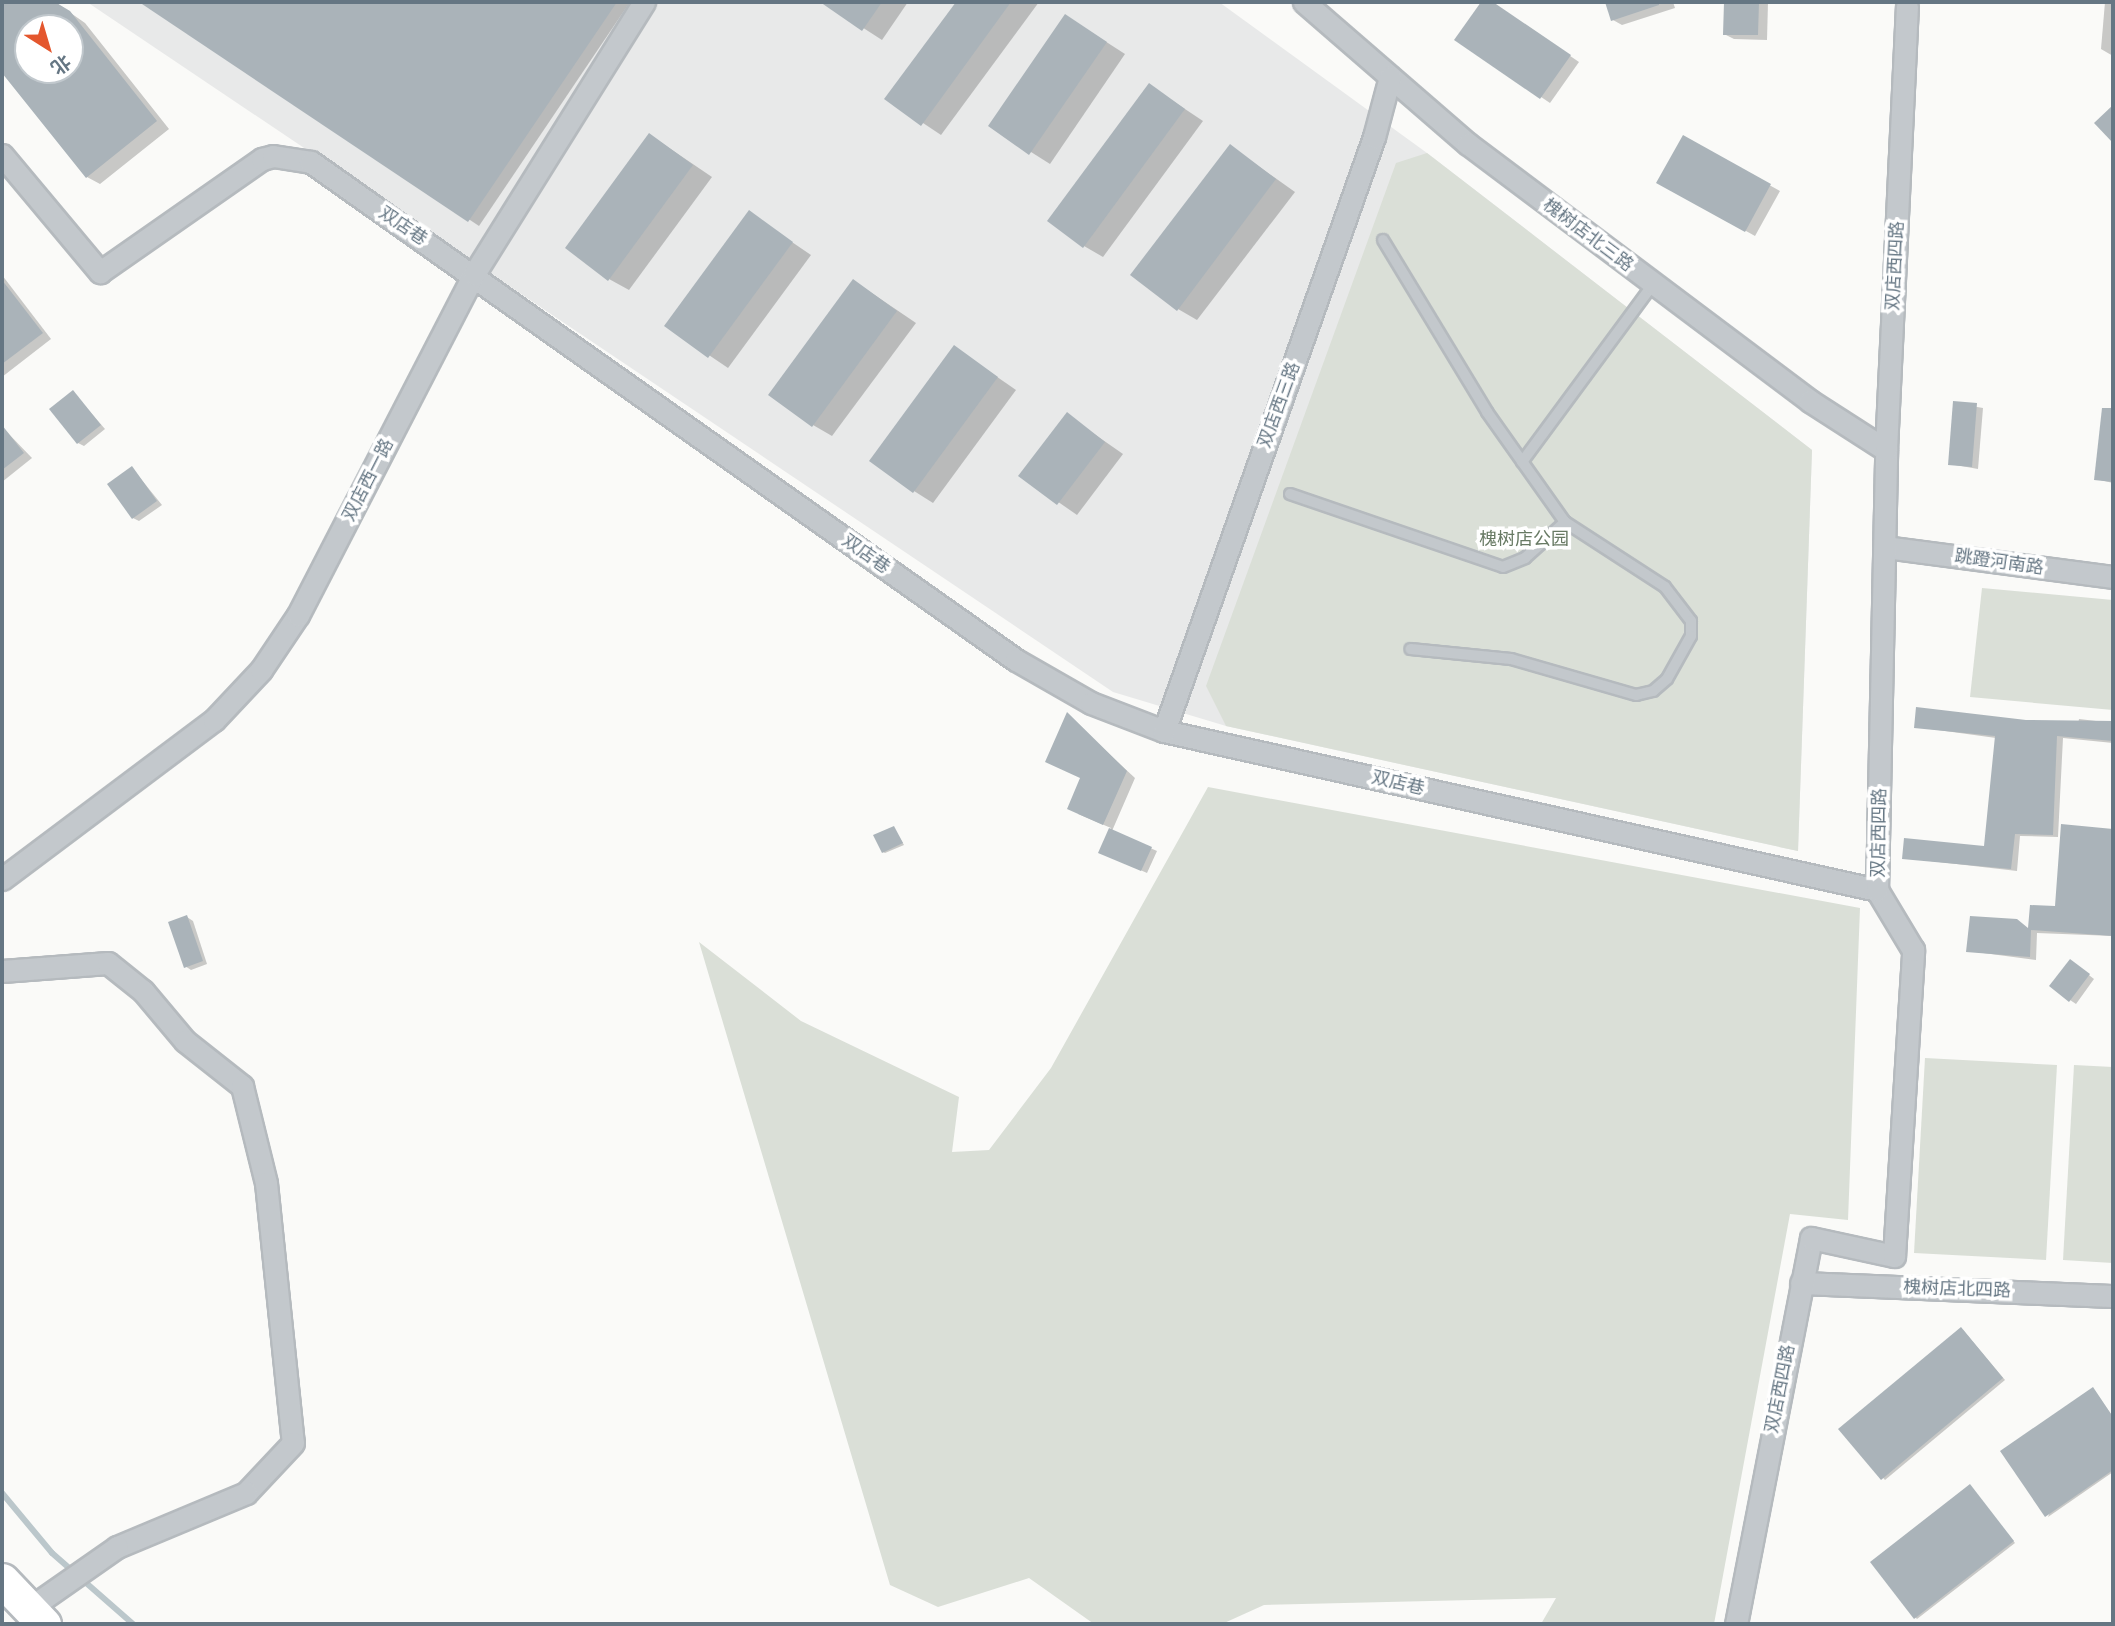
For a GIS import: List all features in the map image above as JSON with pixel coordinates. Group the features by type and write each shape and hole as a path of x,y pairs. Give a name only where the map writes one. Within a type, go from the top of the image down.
{"main road":[{"path":"2,1580 23,1616"}],"street":[{"name":"双店西一路","path":"2,879 214,720 261,670 298,615 474,274 644,2"},
{"name":"槐树店北三路","path":"1304,2 1468,144 1810,401 1886,450"},
{"name":"双店西四路","path":"1736,1624 1811,1238 1894,1256 1913,950 1877,890 1886,450 1907,6"},
{"name":"双店西三路","path":"1164,731 1374,137 1390,77"},
{"name":"双店巷","path":"2,155 100,272 262,159 273,156 311,162 474,274 1016,660 1091,703 1164,731 1877,890"},
{"name":"跳蹬河南路","path":"1885,547 2113,577"},
{"path":"2,971 108,963 143,991 185,1041 242,1086 266,1183 293,1443 246,1493 117,1548 75,1574 23,1616"},
{"name":"槐树店北四路","path":"1801,1283 2113,1296"}],"lane":[{"path":"1383,240 1522,462 1565,522 1665,587 1691,621 1691,636 1667,679 1653,691 1622,692 1590,678 1511,659 1410,649"},
{"path":"1522,462 1653,284"},
{"path":"1290,494 1503,567 1525,558 1565,522"}],"shaded area":[{"path":"87,2 1219,2 1427,153 1812,450 1798,851 1226,726 1113,692"}],"green space":[{"name":"槐树店公园","path":"1427,153 1812,450 1798,851 1226,726 1206,686 1396,163"},
{"path":"1982,588 2113,600 2113,710 1970,697"},
{"path":"1208,787 1860,908 1848,1220 1790,1214 1714,1624 1541,1624 1556,1598 1264,1605 1222,1624 1094,1624 1029,1578 938,1607 890,1585 699,942 801,1021 959,1097 952,1152 989,1150 1051,1068"},
{"path":"1925,1058 2057,1065 2046,1260 1914,1253"},
{"path":"2074,1065 2113,1067 2113,1263 2063,1260"}],"building":[{"path":"2,2 55,2 72,14 14,14 14,84 84,84 84,29 157,121 86,178 2,73"},
{"path":"139,2 617,2 468,222"},
{"path":"820,2 882,2 862,31"},
{"path":"956,2 1011,2 921,126 884,99"},
{"path":"1481,2 1493,2 1571,55 1540,99 1454,40"},
{"path":"1605,2 1659,2 1659,5 1611,21"},
{"path":"1724,2 1759,2 1758,35 1723,35"},
{"path":"1065,14 1107,42 1029,155 988,126"},
{"path":"1149,83 1185,109 1083,248 1047,221"},
{"path":"2113,105 2113,143 2094,123"},
{"path":"649,133 693,165 608,281 565,248"},
{"path":"1683,135 1771,184 1745,232 1656,183"},
{"path":"1230,144 1276,179 1177,311 1130,275"},
{"path":"749,210 793,242 708,358 664,326"},
{"path":"853,279 897,311 812,427 768,395"},
{"path":"2,280 43,333 2,364"},
{"path":"954,345 998,377 913,493 869,461"},
{"path":"73,390 101,425 77,444 49,409"},
{"path":"1953,401 1977,403 1972,467 1948,465"},
{"path":"2102,408 2113,408 2113,482 2094,480"},
{"path":"1067,412 1105,442 1057,505 1018,476"},
{"path":"2,425 24,453 2,470"},
{"path":"132,466 157,501 132,519 107,484"},
{"path":"1916,707 2026,720 2113,721 2113,741 2057,736 2053,835 2015,834 2011,869 1902,859 1904,838 1984,846 1995,736 1914,728"},
{"path":"1067,712 1127,771 1103,825 1067,809 1080,778 1045,762"},
{"path":"2061,824 2113,829 2113,936 2031,930 2030,957 1966,952 1970,916 2017,919 2028,928 2030,905 2055,906"},
{"path":"894,826 903,843 882,853 873,835"},
{"path":"1109,828 1152,847 1141,871 1098,853"},
{"path":"187,915 203,961 184,968 168,922"},
{"path":"2070,959 2090,974 2069,1002 2049,986"},
{"path":"1961,1327 2003,1378 1881,1480 1838,1429"},
{"path":"2093,1387 2113,1417 2113,1470 2045,1517 2000,1451"},
{"path":"1970,1484 2014,1541 1914,1619 1870,1562"}],"waterway":[{"path":"2,1493 52,1553 133,1624"}]}
